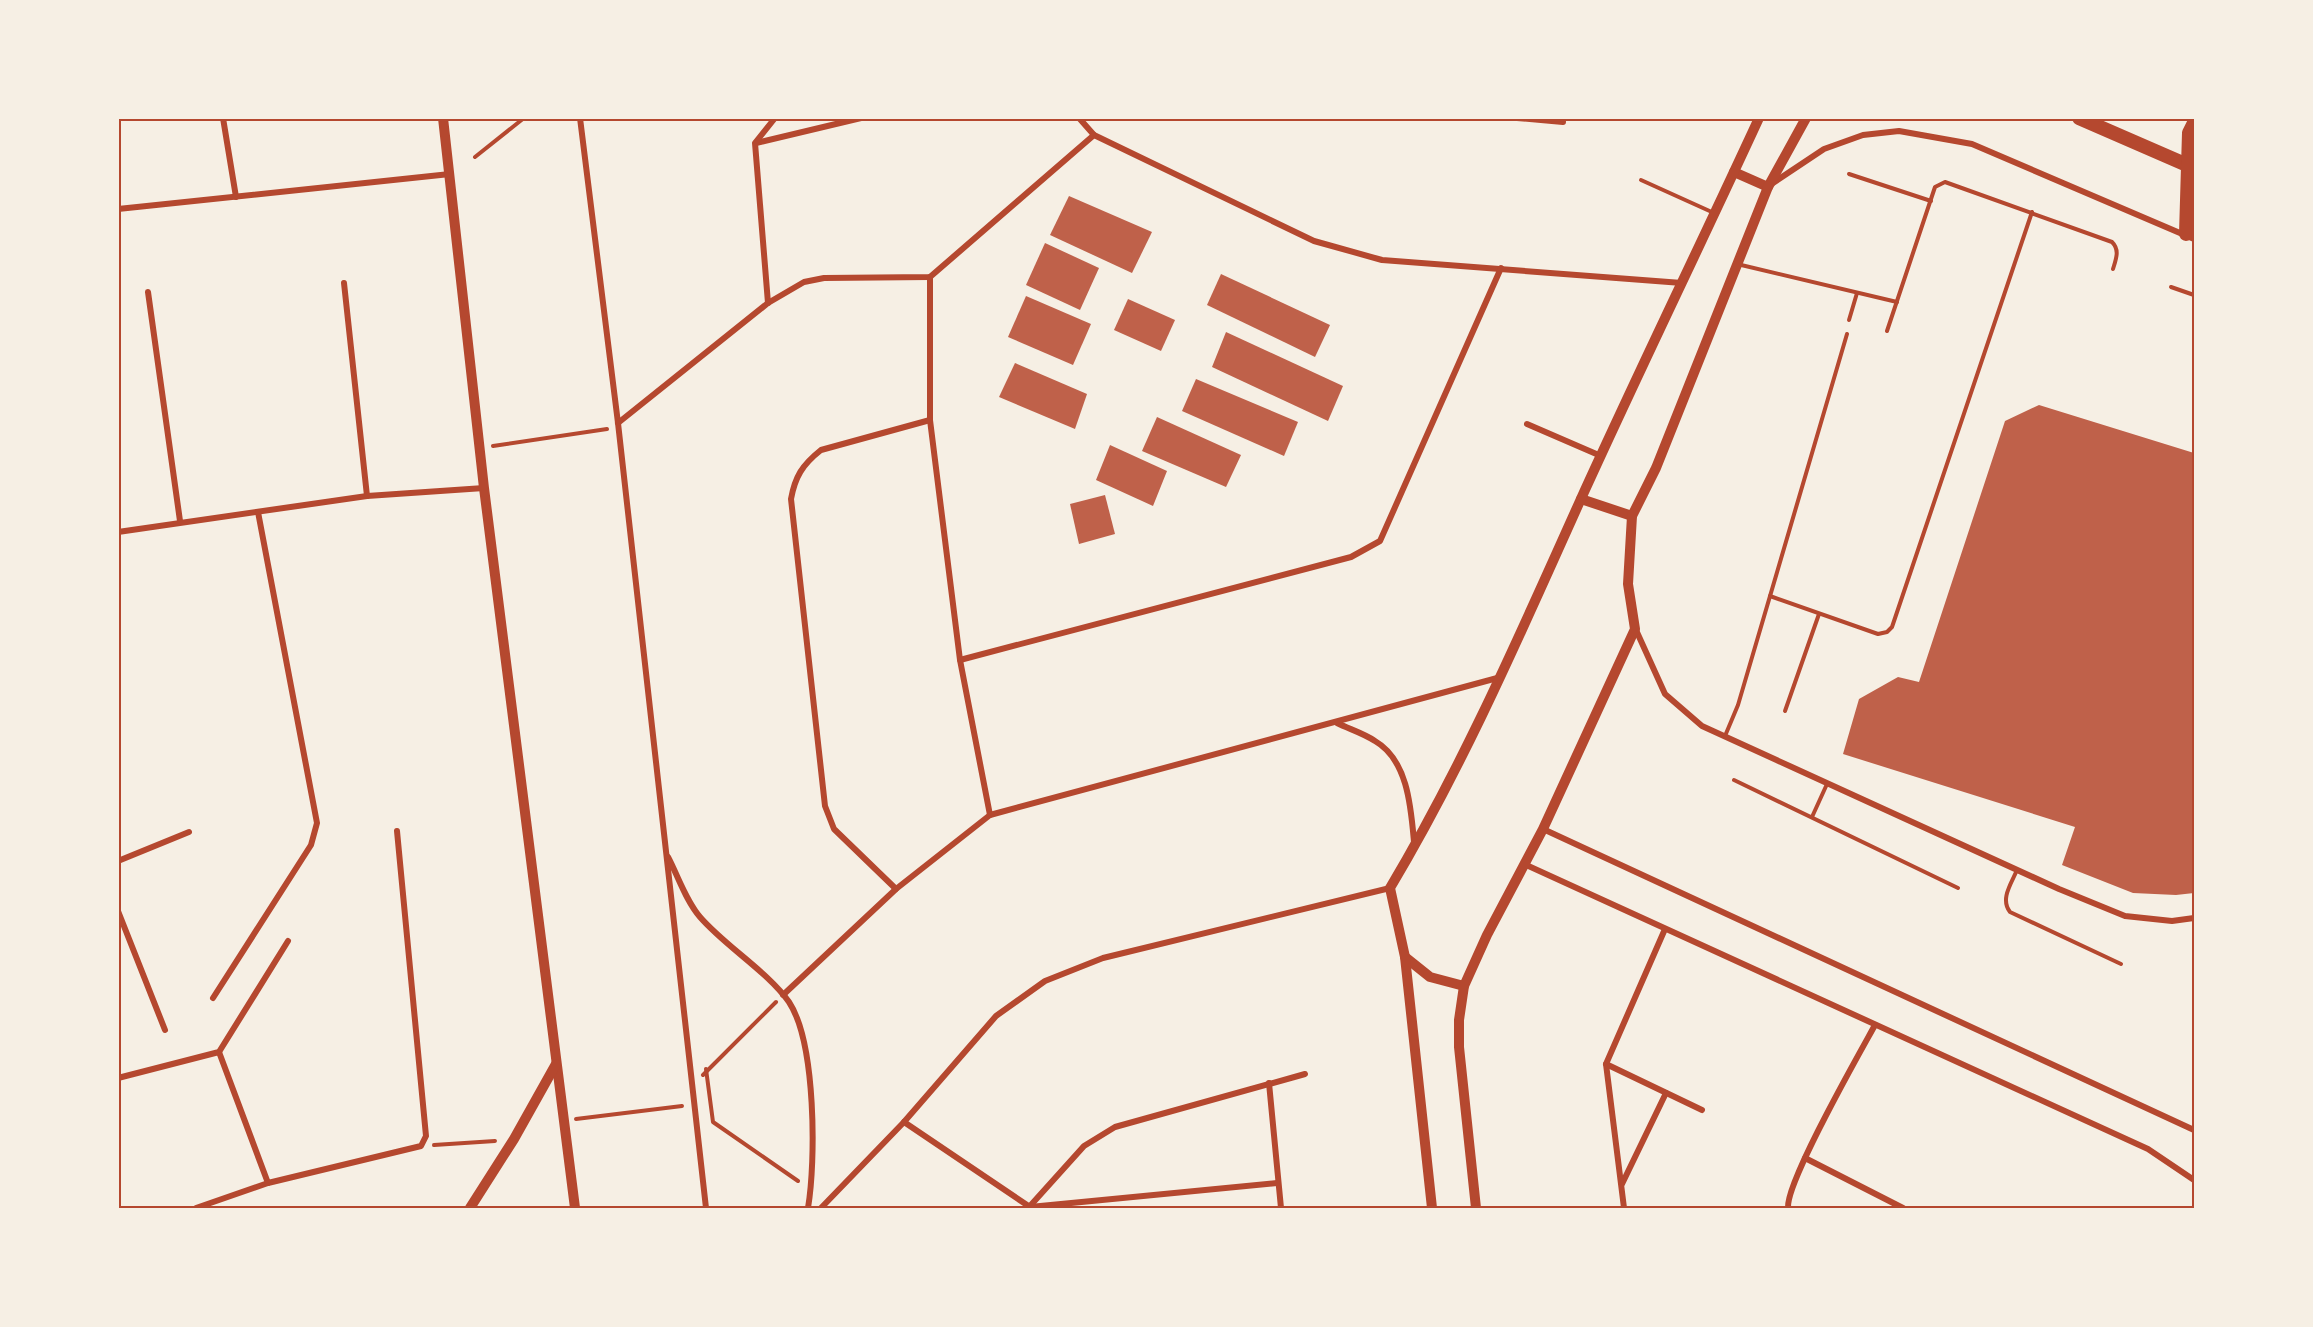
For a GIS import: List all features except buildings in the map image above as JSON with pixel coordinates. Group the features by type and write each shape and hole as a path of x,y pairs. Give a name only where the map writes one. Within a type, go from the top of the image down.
{"main road":[{"path":"2079,118 2191,166"},
{"path":"2190,237 2189,133 2194,123"}],"street":[{"path":"223,118 236,197"},
{"path":"443,118 479,447 575,1209"},
{"path":"580,118 618,423 706,1209"},
{"path":"768,303 755,143 775,118"},
{"path":"755,143 861,118"},
{"path":"1079,118 1094,135 1314,241 1382,260 1683,283"},
{"path":"1517,118 1562,120"},
{"path":"1431,1209 1405,957 1390,888 1415,847 1502,676 1581,499 1759,118"},
{"path":"1806,118 1768,187 1656,468 1632,516 1628,584 1635,629 1665,694 1702,726 2016,870 2125,916 2172,921 2194,918"},
{"path":"1768,187 1824,149 1863,135 1899,131 1972,144 2190,237"},
{"path":"618,423 768,303 804,282 824,278 930,277 1094,135"},
{"path":"1734,172 1768,187"},
{"path":"118,209 450,174"},
{"path":"960,660 1351,557 1380,541 1501,268"},
{"path":"930,277 930,420 960,660 990,815"},
{"path":"344,283 367,496"},
{"path":"148,292 180,521"},
{"path":"896,888 834,829 825,806 790,499 796,476 807,461 821,450 930,420"},
{"path":"1527,424 1601,456"},
{"path":"118,532 180,521 367,496 484,488"},
{"path":"1581,499 1632,516"},
{"path":"213,998 311,845 317,823 258,512"},
{"path":"1476,1209 1459,1047 1459,1020 1464,986 1487,935 1543,829 1635,629"},
{"path":"783,995 896,888 990,815 1502,676"},
{"path":"1336,722 1377,741 1397,764 1411,802 1415,847"},
{"path":"1543,829 2194,1130"},
{"path":"196,1209 268,1183 421,1146 426,1136 397,831"},
{"path":"118,861 189,832"},
{"path":"666,852 698,915 783,995 799,1022 808,1068 813,1150 808,1209"},
{"path":"1524,864 2148,1149 2194,1180"},
{"path":"821,1209 904,1122 996,1016 1045,981 1103,958 1390,888"},
{"path":"118,912 165,1030"},
{"path":"1624,1209 1606,1064 1665,929"},
{"path":"118,1078 219,1052 288,942"},
{"path":"1405,957 1431,977 1464,986"},
{"path":"1788,1209 1787,1200 1805,1158 1875,1025"},
{"path":"219,1052 268,1183"},
{"path":"472,1208 514,1140 556,1064"},
{"path":"1606,1064 1702,1110"},
{"path":"1030,1207 1084,1146 1115,1127 1305,1074"},
{"path":"1269,1083 1281,1209"},
{"path":"1621,1185 1666,1093"},
{"path":"904,1122 1030,1207 1277,1183"},
{"path":"1805,1158 1903,1209"}],"lane":[{"path":"475,157 524,118"},
{"path":"1849,174 1931,201"},
{"path":"1641,180 1715,213"},
{"path":"1887,331 1935,187 1946,182 2112,242 2117,253 2114,269"},
{"path":"1770,596 1878,634 1887,632 1892,627 2032,212"},
{"path":"1737,264 1897,302"},
{"path":"2171,287 2194,295"},
{"path":"1850,320 1857,293"},
{"path":"1725,736 1738,705 1847,334"},
{"path":"1785,711 1819,614"},
{"path":"1734,780 1958,888"},
{"path":"1812,817 1827,783"},
{"path":"2016,870 2005,898 2005,905 2010,912 2121,963"}],"path":[{"path":"479,447 604,431 618,423"},
{"path":"706,1069 713,1122 804,1185"},
{"path":"421,1146 514,1140"}]}
